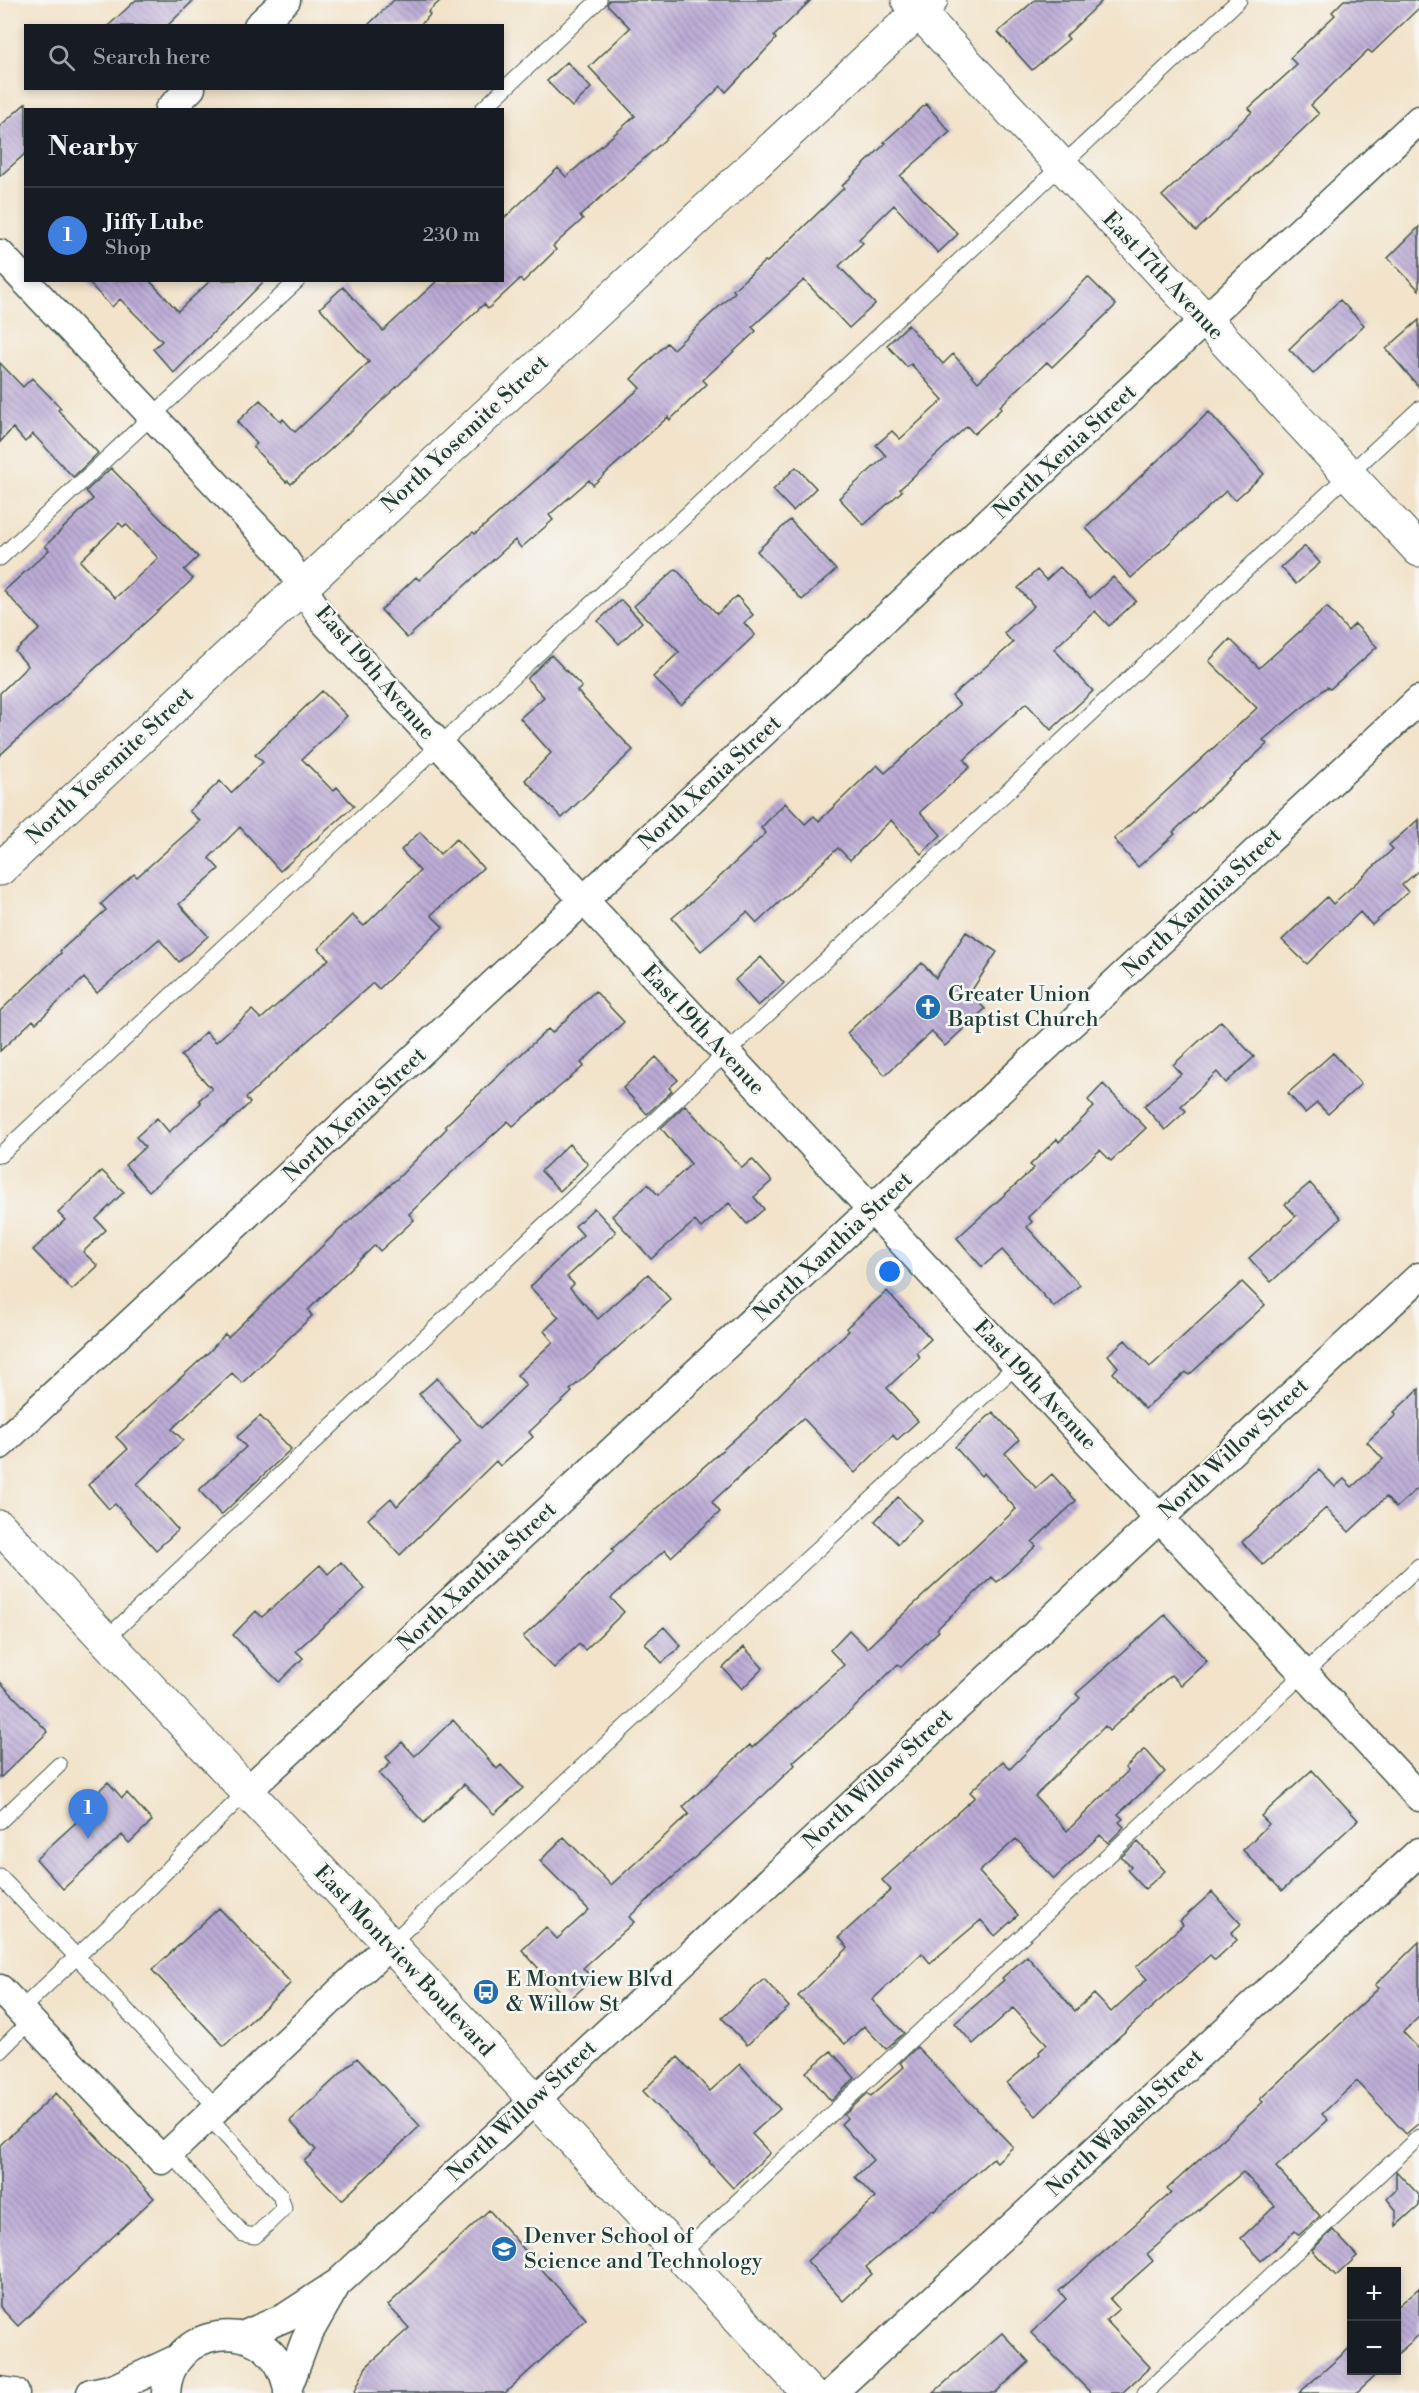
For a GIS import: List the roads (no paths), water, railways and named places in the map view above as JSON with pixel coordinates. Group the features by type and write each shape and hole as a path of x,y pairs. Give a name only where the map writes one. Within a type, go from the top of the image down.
{"main road":[{"name":"East 17th Avenue","path":"919,4 1061,166 1419,550"},
{"name":"North Yosemite Street","path":"0,869 919,4"},
{"name":"East Montview Boulevard","path":"0,1527 809,2393"}],"street":[{"path":"260,24 286,0"},
{"path":"171,108 189,90"},
{"name":"North Xenia Street","path":"0,1445 1419,120"},
{"name":"East 19th Avenue","path":"8,256 24,274"},
{"name":"East 19th Avenue","path":"32,282 280,552 324,621 1419,1797"},
{"name":"North Xanthia Street","path":"246,1792 1419,700"},
{"name":"North Willow Street","path":"242,2336 286,2317 338,2283 1419,1277"},
{"name":"North Wabash Street","path":"832,2393 1419,1852"},
{"path":"0,1989 162,2160 389,1945"},
{"name":"North Willow Street","path":"288,2390 307,2336 338,2283"},
{"path":"92,2393 115,2388 177,2359 195,2343 218,2335 242,2336 263,2346 279,2364 288,2390"},
{"path":"166,2393 167,2381 177,2359"},
{"path":"0,2391 15,2393"}],"lane":[{"path":"504,89 599,0"},
{"path":"0,1155 1239,0"},
{"path":"484,108 503,90"},
{"path":"0,558 296,282"},
{"path":"105,1640 725,1054 1419,409"},
{"path":"389,1945 1017,1365"},
{"path":"680,2255 1419,1566"},
{"path":"0,1821 59,1765"},
{"path":"0,2051 25,2016 77,1956 246,1792"},
{"path":"0,1877 77,1956 212,2112 280,2194 284,2208 255,2236 243,2234 170,2152"},
{"path":"1144,2393 1419,2137"}],"place":[{"name":"Greater Union Baptist Church","path":"928,1007"},
{"name":"Jiffy Lube","path":"88,1839"},
{"name":"E Montview Blvd & Willow St","path":"486,1992"},
{"name":"Denver School of Science and Technology","path":"504,2249"}]}
